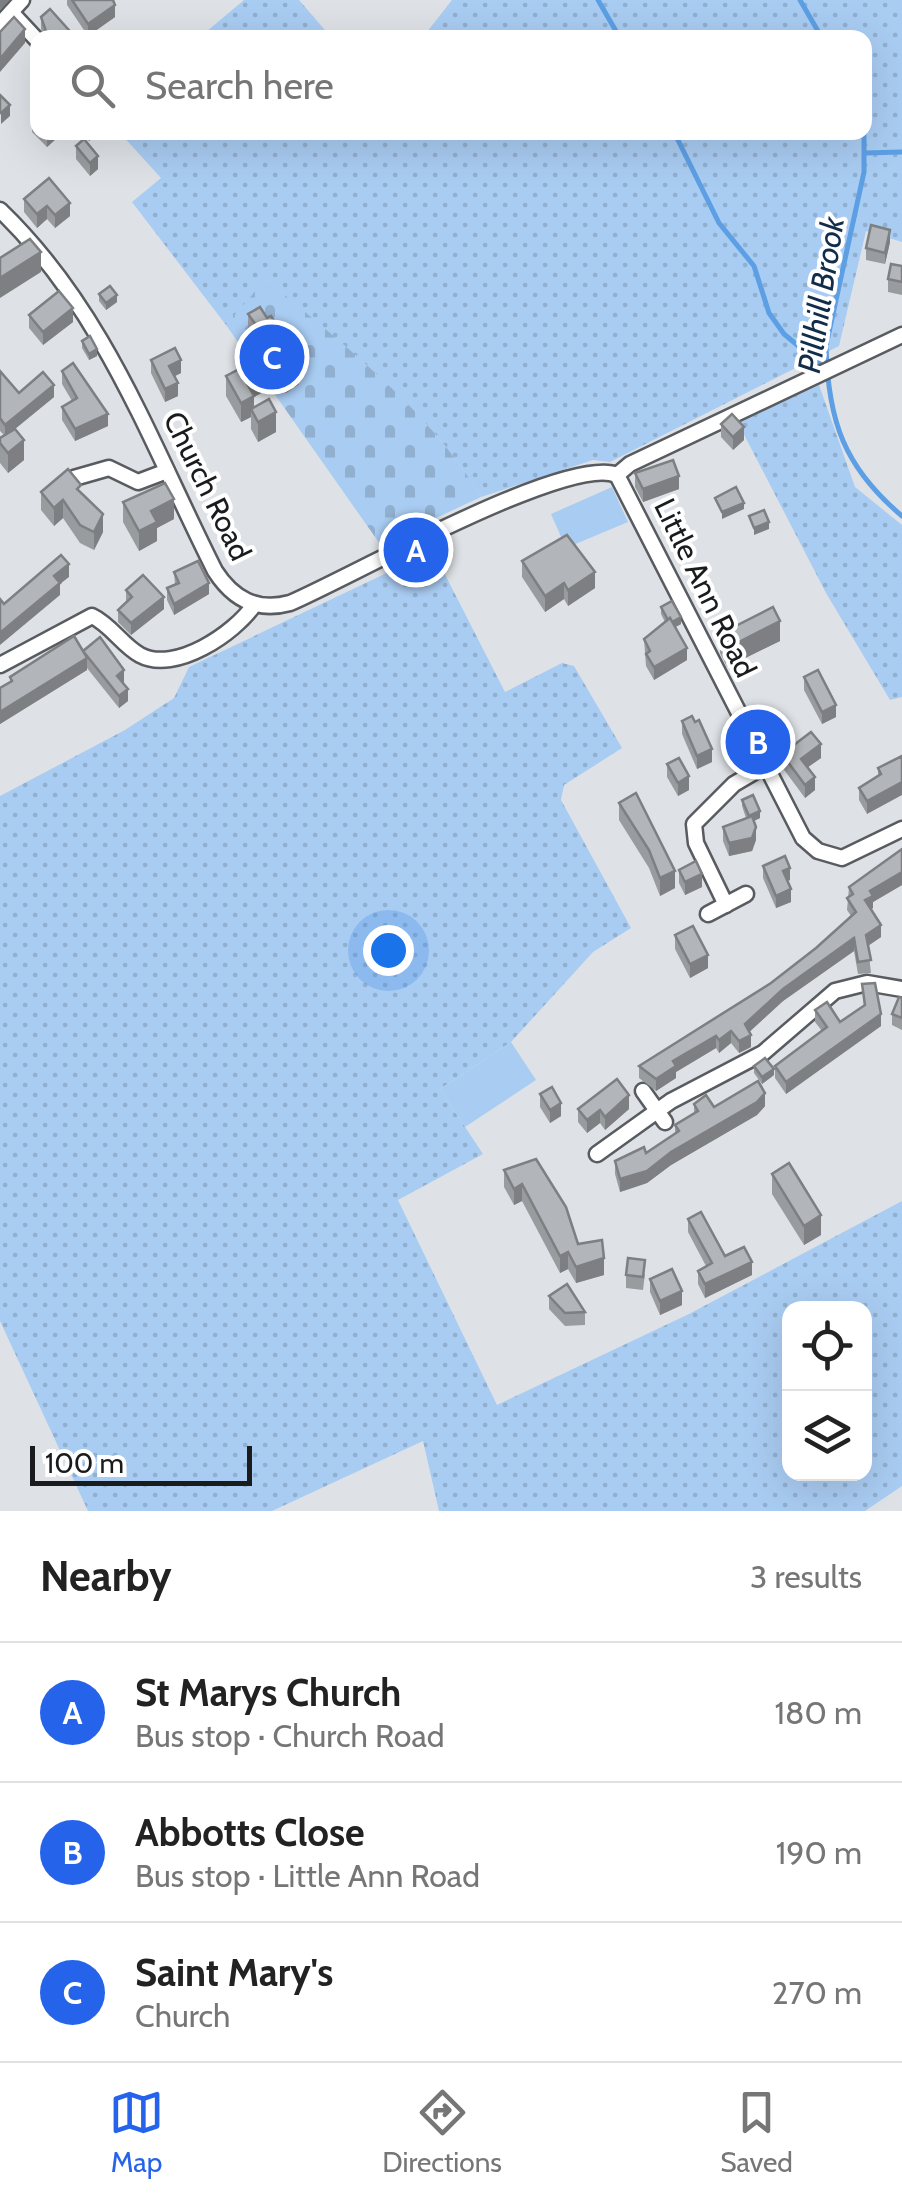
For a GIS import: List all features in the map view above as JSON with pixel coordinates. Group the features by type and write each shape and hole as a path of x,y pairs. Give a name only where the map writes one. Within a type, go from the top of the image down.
{"street":[{"path":"0,24 22,0"},
{"path":"11,12 30,32"},
{"name":"Church Road","path":"0,210 32,241 110,352 223,582 254,605"},
{"path":"14,254 32,241"},
{"path":"0,665 92,616 137,653 166,660 232,630 254,605 290,602 547,485 603,472 616,475 630,464 902,336"},
{"path":"74,478 109,468 138,489 167,472"},
{"name":"Little Ann Road","path":"616,475 763,767 794,825 810,845 826,855 851,855 902,828"},
{"path":"726,905 696,844 694,824 734,784 763,767"},
{"path":"708,914 746,894"},
{"path":"597,1154 763,1052 835,991 867,982 902,989"},
{"path":"642,1091 661,1117"}],"green space":[{"path":"244,0 299,0 325,30 208,30"},
{"path":"452,0 902,0 902,242 866,231 839,346 610,462 593,460 481,497 460,465 410,407 267,280 226,325 132,202 161,178 126,140 872,140 872,30 428,30"},
{"path":"266,279 410,407 460,465 481,497 380,544 226,325"},
{"path":"819,385 855,487 902,525 902,697 890,700 826,593 738,423"},
{"path":"612,487 628,522 566,548 551,514"},
{"path":"433,551 505,692 562,663 574,666 622,748 564,785 561,800 631,928 593,952 511,1042 440,1089 483,1154 398,1200 497,1405 689,1314 902,1201 902,1486 865,1511 439,1511 423,1441 272,1511 88,1511 0,1321 0,796 125,730 174,698 189,667"},
{"path":"511,1042 536,1080 465,1127 440,1089"}],"building":[{"path":"72,0 113,0 115,5 88,24"},
{"path":"50,9 69,30 46,30 41,17"},
{"path":"14,17 25,29 0,59 0,32"},
{"path":"0,95 10,105 1,113 0,112"},
{"path":"85,140 98,156 90,163 76,146"},
{"path":"49,178 70,203 55,215 47,206 37,214 24,199"},
{"path":"871,225 890,230 885,253 866,248"},
{"path":"30,239 41,252 0,278 0,258"},
{"path":"891,264 902,266 902,282 888,279"},
{"path":"110,286 117,295 106,303 99,294"},
{"path":"59,291 73,308 43,332 29,315"},
{"path":"260,307 267,318 271,316 299,365 286,374 274,366 246,382 254,396 241,403 226,376 268,354 251,328 256,325 248,314"},
{"path":"90,336 97,349 89,354 82,341"},
{"path":"175,348 181,360 169,366 178,383 165,389 151,360"},
{"path":"73,363 108,414 75,429 62,407 77,398 62,371"},
{"path":"0,371 19,393 43,372 54,385 5,425 0,418"},
{"path":"269,399 276,412 258,422 251,409"},
{"path":"732,414 744,427 733,437 721,424"},
{"path":"15,429 24,440 8,453 0,438"},
{"path":"673,460 679,476 643,489 635,473"},
{"path":"68,469 81,485 77,489 103,514 94,532 80,525 63,500 54,508 41,492"},
{"path":"165,483 174,499 151,511 157,522 139,531 123,502"},
{"path":"736,487 744,503 722,512 715,498"},
{"path":"764,510 769,522 754,528 749,516"},
{"path":"567,535 595,572 568,590 564,583 545,596 522,561"},
{"path":"61,555 69,564 54,576 60,583 0,633 0,599 4,604"},
{"path":"198,561 209,583 174,604 167,588 179,583 174,572"},
{"path":"143,575 164,597 131,623 118,610 132,597 126,590"},
{"path":"672,601 681,617 672,622 661,607"},
{"path":"773,607 780,621 727,648 720,634"},
{"path":"670,618 687,648 654,667 646,654 650,651 644,639"},
{"path":"74,636 87,658 0,712 0,688 12,681 10,677"},
{"path":"100,637 124,670 117,676 128,689 119,696 83,651"},
{"path":"818,670 836,705 822,712 804,677"},
{"path":"692,716 695,722 699,720 712,749 697,756 682,721"},
{"path":"811,732 821,744 801,759 815,777 805,785 782,754"},
{"path":"902,756 902,782 867,801 859,788 881,774 878,768"},
{"path":"679,758 689,776 678,783 667,764"},
{"path":"636,793 675,871 660,878 649,850 619,803"},
{"path":"753,795 760,811 749,816 742,800"},
{"path":"752,816 756,827 752,838 729,843 723,827"},
{"path":"902,849 902,872 870,891 873,896 865,900 881,925 866,935 871,960 858,962 854,938 783,989 745,1024 751,1035 739,1041 731,1031 719,1040 716,1036 673,1061 676,1066 656,1079 639,1066 771,983 816,948 856,912 847,898 853,894 849,887"},
{"path":"785,856 790,868 783,871 791,889 776,896 763,866"},
{"path":"696,861 702,874 685,882 679,870"},
{"path":"693,926 708,955 690,964 675,935"},
{"path":"875,983 881,1014 786,1082 775,1066 827,1027 815,1010 827,1002 840,1022 865,1005 862,984"},
{"path":"899,997 902,998 902,1018 892,1014"},
{"path":"765,1058 774,1069 762,1077 754,1066"},
{"path":"617,1079 629,1095 605,1117 600,1110 587,1120 578,1109"},
{"path":"758,1081 765,1093 757,1102 671,1152 647,1171 620,1179 615,1161 644,1147 646,1153 679,1131 675,1125 698,1111 694,1104 706,1095 714,1107"},
{"path":"552,1087 561,1103 550,1110 540,1094"},
{"path":"536,1159 566,1207 578,1244 602,1240 604,1258 576,1267 568,1252 560,1256 522,1184 514,1189 504,1170"},
{"path":"789,1163 821,1215 804,1226 772,1174"},
{"path":"701,1212 725,1256 744,1247 752,1262 705,1284 698,1271 712,1263 688,1219"},
{"path":"628,1258 645,1260 643,1277 626,1275"},
{"path":"672,1269 682,1291 660,1301 650,1279"},
{"path":"567,1284 585,1312 565,1313 549,1296"}],"waterway":[{"path":"598,0 615,30"},
{"name":"Pillhill Brook","path":"800,0 817,30"},
{"path":"678,140 719,223 754,266 769,313 784,334 826,369"},
{"name":"Pillhill Brook","path":"864,140 864,172 826,346 827,373 843,441 866,479 902,516"},
{"path":"865,153 902,152"}],"place":[{"name":"Saint Mary's","path":"272,357"},
{"name":"St Marys Church","path":"416,550"},
{"name":"Abbotts Close","path":"758,742"}]}
